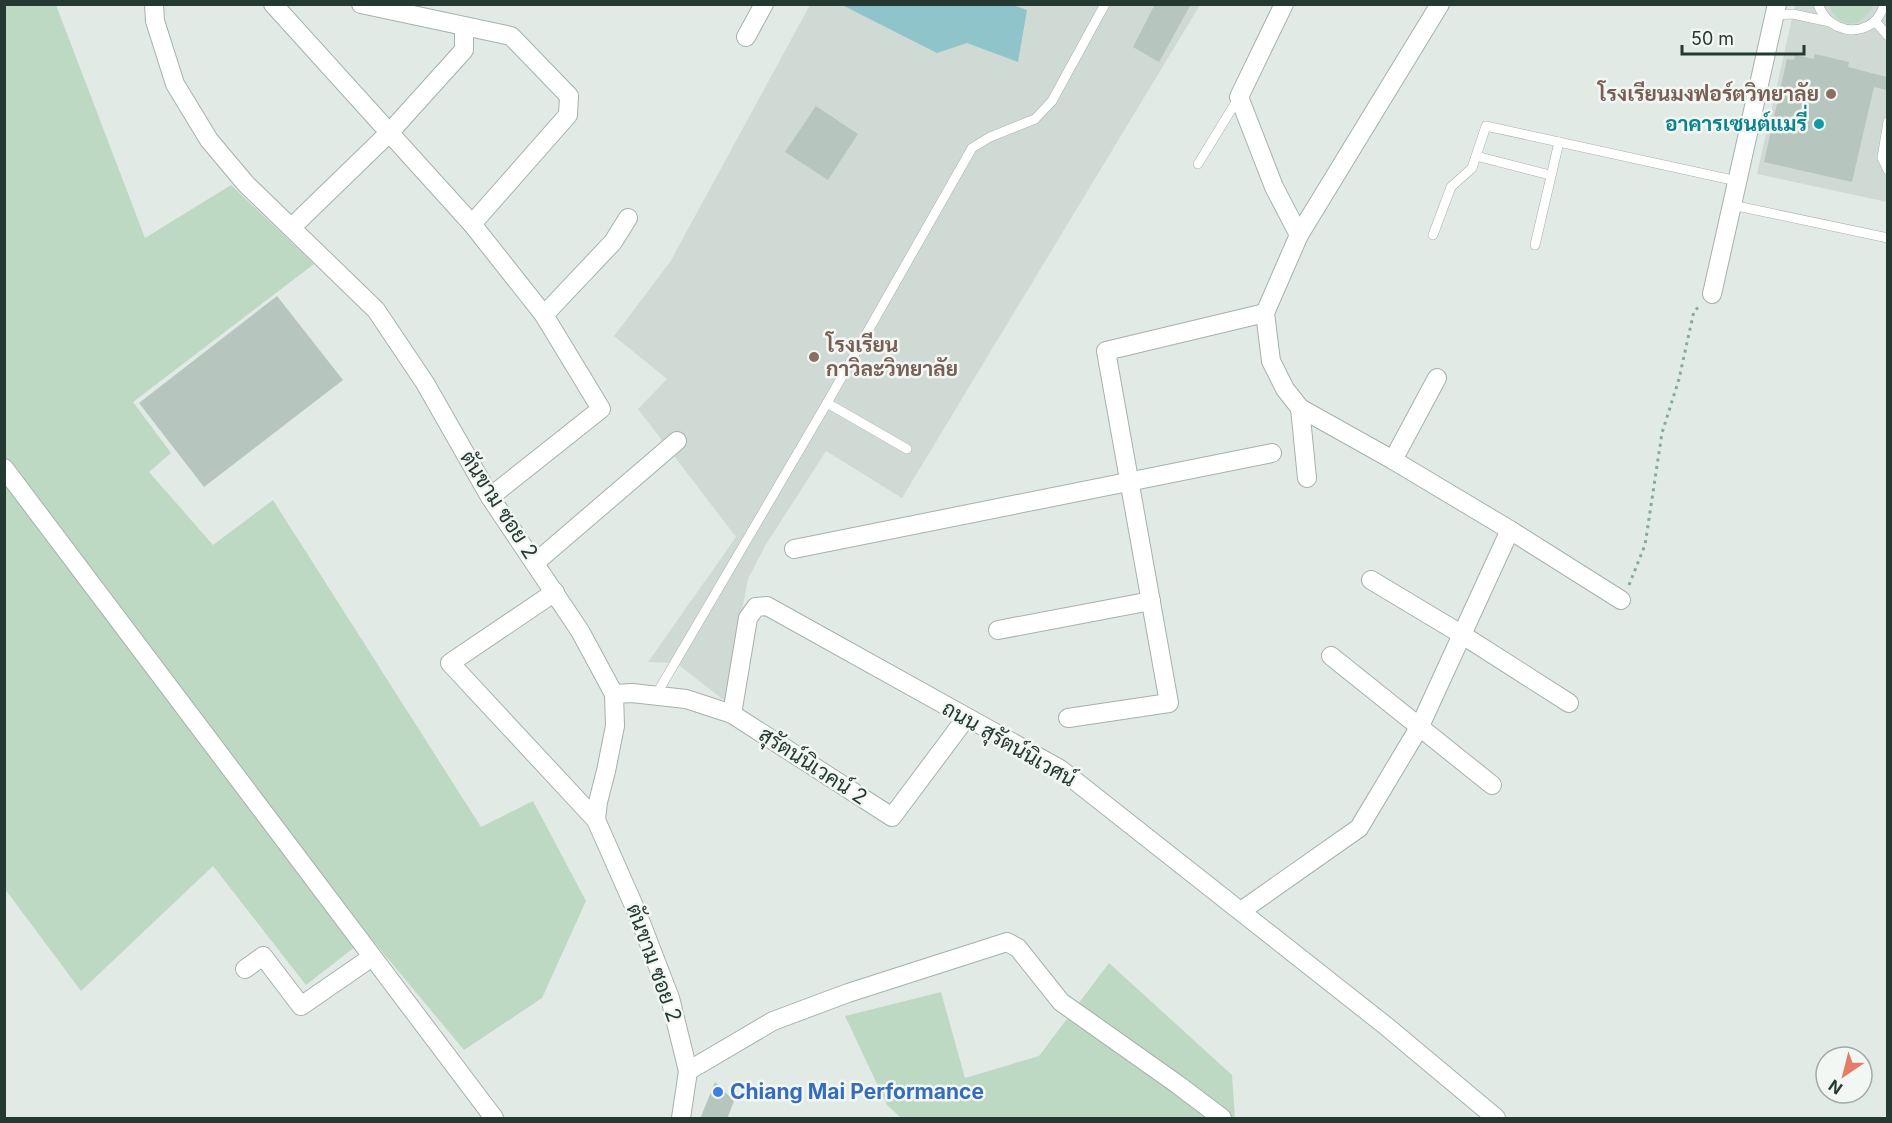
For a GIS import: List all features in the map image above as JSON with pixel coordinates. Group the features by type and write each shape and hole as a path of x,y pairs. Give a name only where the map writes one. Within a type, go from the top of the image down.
{"street":[{"name":"ตันขาม ซอย 2","path":"154,4 155,21 175,84 209,140 239,175 376,310 425,383 490,497 536,562 580,631 614,694 615,726 596,820 638,915 670,998 688,1071"},
{"path":"273,4 472,224 544,315 602,409 490,497"},
{"path":"361,4 511,36 568,96 568,116 472,224"},
{"path":"746,37 764,4"},
{"path":"1284,4 1239,97 1274,188 1299,236"},
{"path":"1440,4 1299,236 1265,313 1271,361 1285,389 1300,408 1393,460 1622,600"},
{"path":"1712,294 1776,10"},
{"path":"292,227 390,132 464,50 464,27"},
{"path":"544,315 613,242 628,218"},
{"path":"1068,718 1169,703 1106,351 1265,313"},
{"path":"1393,460 1437,378"},
{"path":"1300,408 1307,478"},
{"path":"536,562 677,441"},
{"path":"794,549 1272,453"},
{"path":"4,468 372,957 486,1115"},
{"path":"1241,911 1359,828 1420,726 1510,530"},
{"path":"1371,580 1569,703"},
{"path":"555,592 450,663 596,820"},
{"path":"999,630 1151,600"},
{"name":"ถนน สุรัตน์นิเวศน์","path":"732,714 748,618 756,607 767,606 1060,769 1386,1026 1496,1119"},
{"path":"1331,656 1492,784"},
{"name":"สุรัตน์นิเวคน์ 2","path":"614,694 632,693 686,699 732,714 892,817 966,718"},
{"path":"681,1119 688,1071 773,1021 848,993 1007,942 1018,948 1061,1002 1177,1084 1222,1119"},
{"path":"245,969 262,956 301,1006 372,957"}],"lane":[{"path":"656,695 827,403 972,148 990,137 1035,119 1052,101 1105,4"},
{"path":"1818,4 1821,12 1830,22 1842,29 1856,30 1869,26 1875,21 1885,4"},
{"path":"1776,10 1830,22"},
{"path":"1875,21 1887,36"},
{"path":"1198,164 1239,97"},
{"path":"1887,122 1882,158 1887,170"},
{"path":"1433,235 1450,187 1472,168 1486,126 1737,181"},
{"path":"1535,245 1559,142"},
{"path":"1476,156 1550,176"},
{"path":"1732,205 1887,238"},
{"path":"827,403 907,449"}],"path":[{"path":"1622,600 1645,545 1662,432 1679,379 1694,311 1712,294"}],"shaded area":[{"name":"โรงเรียน กาวิละวิทยาลัย","path":"810,5 1200,5 902,498 826,451 765,546 748,579 725,701 676,663 648,662 736,537 638,409 667,379 614,336 670,262"},
{"name":"โรงเรียนมงฟอร์ตวิทยาลัย","path":"1795,5 1887,5 1887,202 1757,174"}],"green space":[{"path":"5,5 56,5 145,238 231,185 314,264 133,402 171,453 149,472 213,545 273,500 481,827 533,801 586,901 542,998 464,1050 369,936 306,985 213,866 81,991 5,889"},
{"path":"1829,5 1873,5 1863,19 1851,24 1839,19"},
{"path":"1109,963 1232,1075 1235,1118 901,1118 887,1105 845,1016 941,992 965,1078 1039,1056"}],"water":[{"path":"1010,4 1027,10 1018,62 967,43 937,53 842,5"}],"building":[{"path":"1155,4 1191,4 1159,62 1133,47"},
{"name":"อาคารเซนต์แมรี่","path":"1815,54 1849,62 1848,67 1887,77 1887,90 1874,87 1852,182 1764,162 1787,59 1794,60 1795,55 1814,59"},
{"path":"816,106 858,134 828,180 785,152"},
{"path":"277,296 343,380 204,487 139,403"},
{"name":"Chiang Mai Performance","path":"715,1082 734,1101 727,1119 700,1119"}],"place":[{"name":"โรงเรียนมงฟอร์ตวิทยาลัย","path":"1831,94"},
{"name":"อาคารเซนต์แมรี่","path":"1819,124"},
{"name":"โรงเรียน กาวิละวิทยาลัย","path":"814,357"},
{"name":"Chiang Mai Performance","path":"718,1092"}]}
